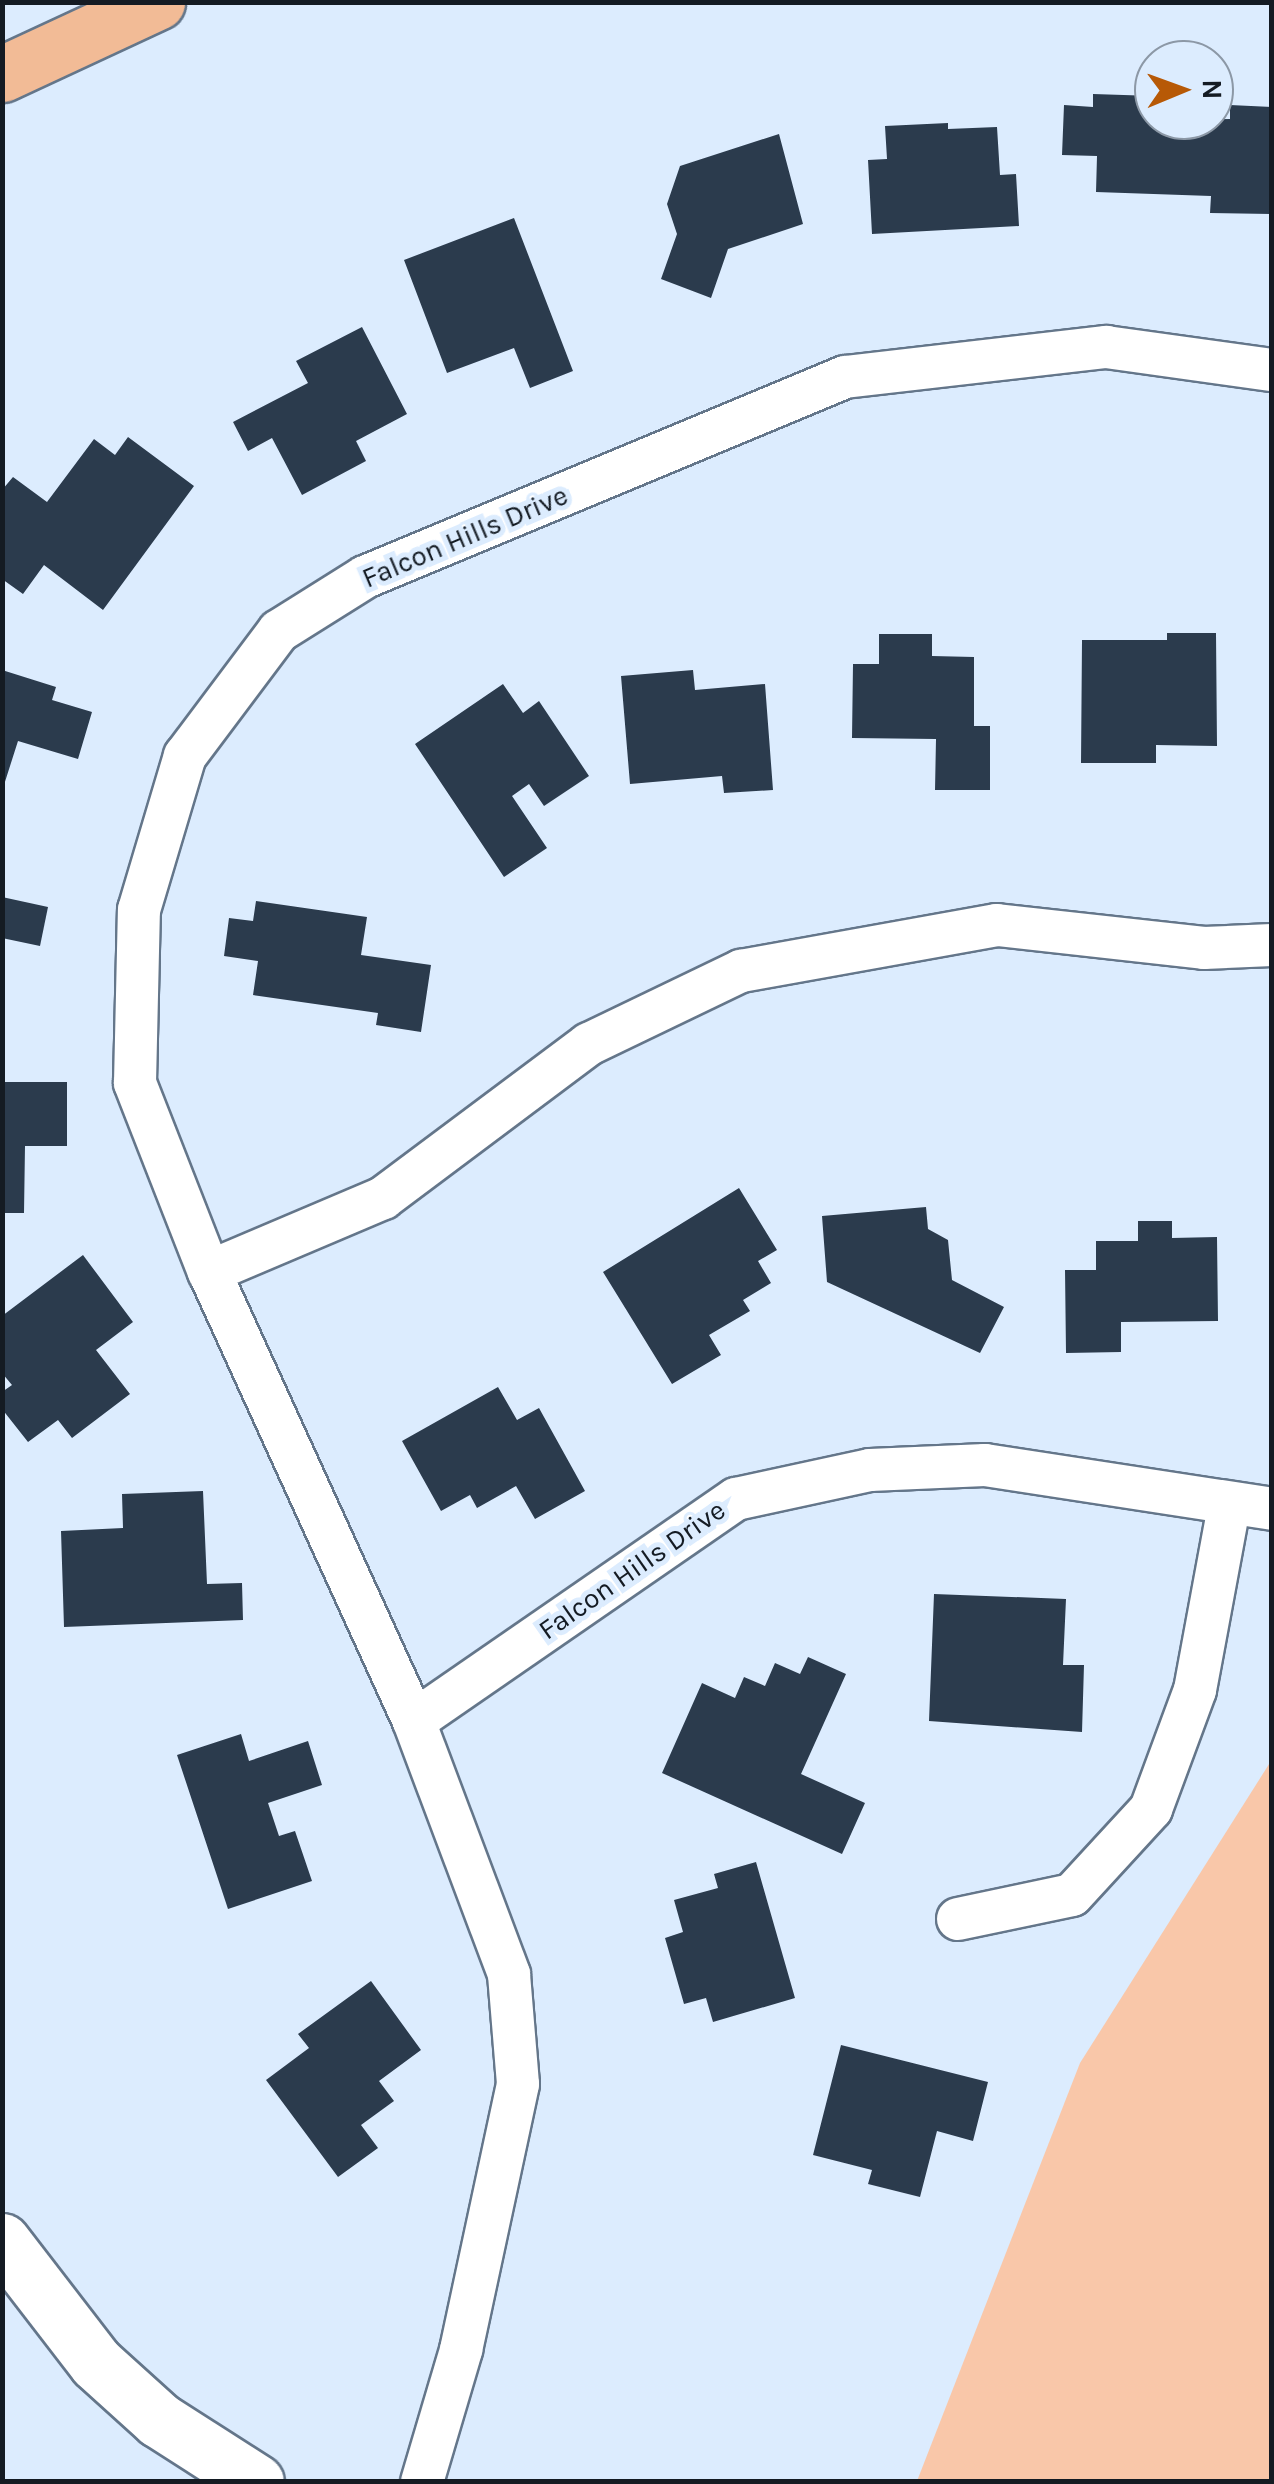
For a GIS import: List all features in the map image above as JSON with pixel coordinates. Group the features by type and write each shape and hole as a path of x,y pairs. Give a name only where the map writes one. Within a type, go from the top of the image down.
{"main road":[{"path":"2,74 156,2"}],"street":[{"name":"Falcon Hills Drive","path":"422,2482 462,2350 518,2084 509,1974 414,1721 209,1272 135,1082 139,910 185,756 280,631 365,576 846,377 1106,347 1272,370"},
{"path":"209,1272 383,1198 588,1044 741,970 997,925 1204,948 1272,944"},
{"name":"Falcon Hills Drive","path":"414,1721 736,1499 870,1470 985,1465 1229,1506 1272,1509"},
{"path":"958,1919 1072,1896 1151,1810 1195,1690 1229,1506"},
{"path":"2,2241 96,2364 160,2420 256,2482"}],"shaded area":[{"path":"1271,1761 1271,2481 917,2481 1080,2063"}],"building":[{"path":"1093,94 1134,95 1134,140 1234,140 1234,105 1272,107 1271,214 1210,213 1211,196 1096,192 1097,156 1062,155 1064,105 1093,107"},
{"path":"948,123 948,129 997,127 1000,175 1016,174 1019,226 872,234 868,160 887,159 885,126"},
{"path":"779,134 803,224 728,249 711,298 661,279 677,234 667,204 680,166"},
{"path":"514,218 573,371 530,388 514,348 447,373 404,260"},
{"path":"362,327 407,414 356,441 366,461 302,495 272,438 248,451 233,422 308,383 296,361"},
{"path":"128,437 194,486 103,610 44,565 23,594 2,579 2,490 13,477 47,502 94,439 115,455"},
{"path":"1167,633 1216,633 1217,746 1156,745 1156,763 1081,763 1082,640 1167,640"},
{"path":"879,634 932,634 932,656 974,657 974,726 990,726 990,790 935,790 936,739 852,738 853,664 879,664"},
{"path":"2,670 56,687 52,700 92,712 78,759 18,741 3,788"},
{"path":"693,670 695,690 765,684 773,790 724,793 722,776 630,784 621,676"},
{"path":"503,684 523,713 539,701 589,776 544,806 529,784 512,796 547,848 504,877 415,744"},
{"path":"2,897 48,907 40,946 2,938"},
{"path":"256,901 367,917 361,955 431,965 421,1032 376,1025 378,1013 253,995 258,961 224,956 229,918 253,921"},
{"path":"2,1082 67,1082 67,1146 25,1146 24,1213 2,1213"},
{"path":"739,1188 777,1250 758,1261 771,1283 743,1300 750,1311 709,1335 721,1355 672,1384 603,1272"},
{"path":"926,1207 928,1229 948,1240 952,1280 1004,1307 980,1353 827,1282 822,1216"},
{"path":"1138,1221 1172,1221 1172,1238 1217,1237 1218,1321 1121,1322 1121,1352 1066,1353 1065,1270 1096,1270 1096,1241 1138,1241"},
{"path":"83,1255 133,1322 96,1350 130,1394 72,1438 58,1420 28,1442 2,1409 2,1392 12,1385 2,1373 2,1316"},
{"path":"498,1387 517,1420 539,1408 585,1491 535,1519 516,1486 477,1508 470,1495 441,1511 402,1441"},
{"path":"203,1491 207,1584 242,1583 243,1620 64,1627 61,1531 123,1528 122,1494"},
{"path":"934,1594 1066,1599 1063,1665 1084,1665 1082,1732 929,1721"},
{"path":"808,1657 846,1674 801,1774 865,1803 842,1854 662,1773 702,1683 735,1698 744,1677 765,1686 775,1663 800,1674"},
{"path":"241,1734 249,1761 308,1741 322,1785 268,1803 279,1836 295,1831 312,1881 228,1909 177,1755"},
{"path":"756,1862 795,1998 713,2022 706,1998 684,2004 665,1938 683,1932 674,1900 718,1888 714,1874"},
{"path":"371,1981 421,2050 379,2081 394,2101 361,2125 378,2148 338,2177 266,2080 309,2048 298,2034"},
{"path":"841,2045 988,2082 973,2141 937,2131 920,2197 868,2184 872,2170 813,2155"}]}
